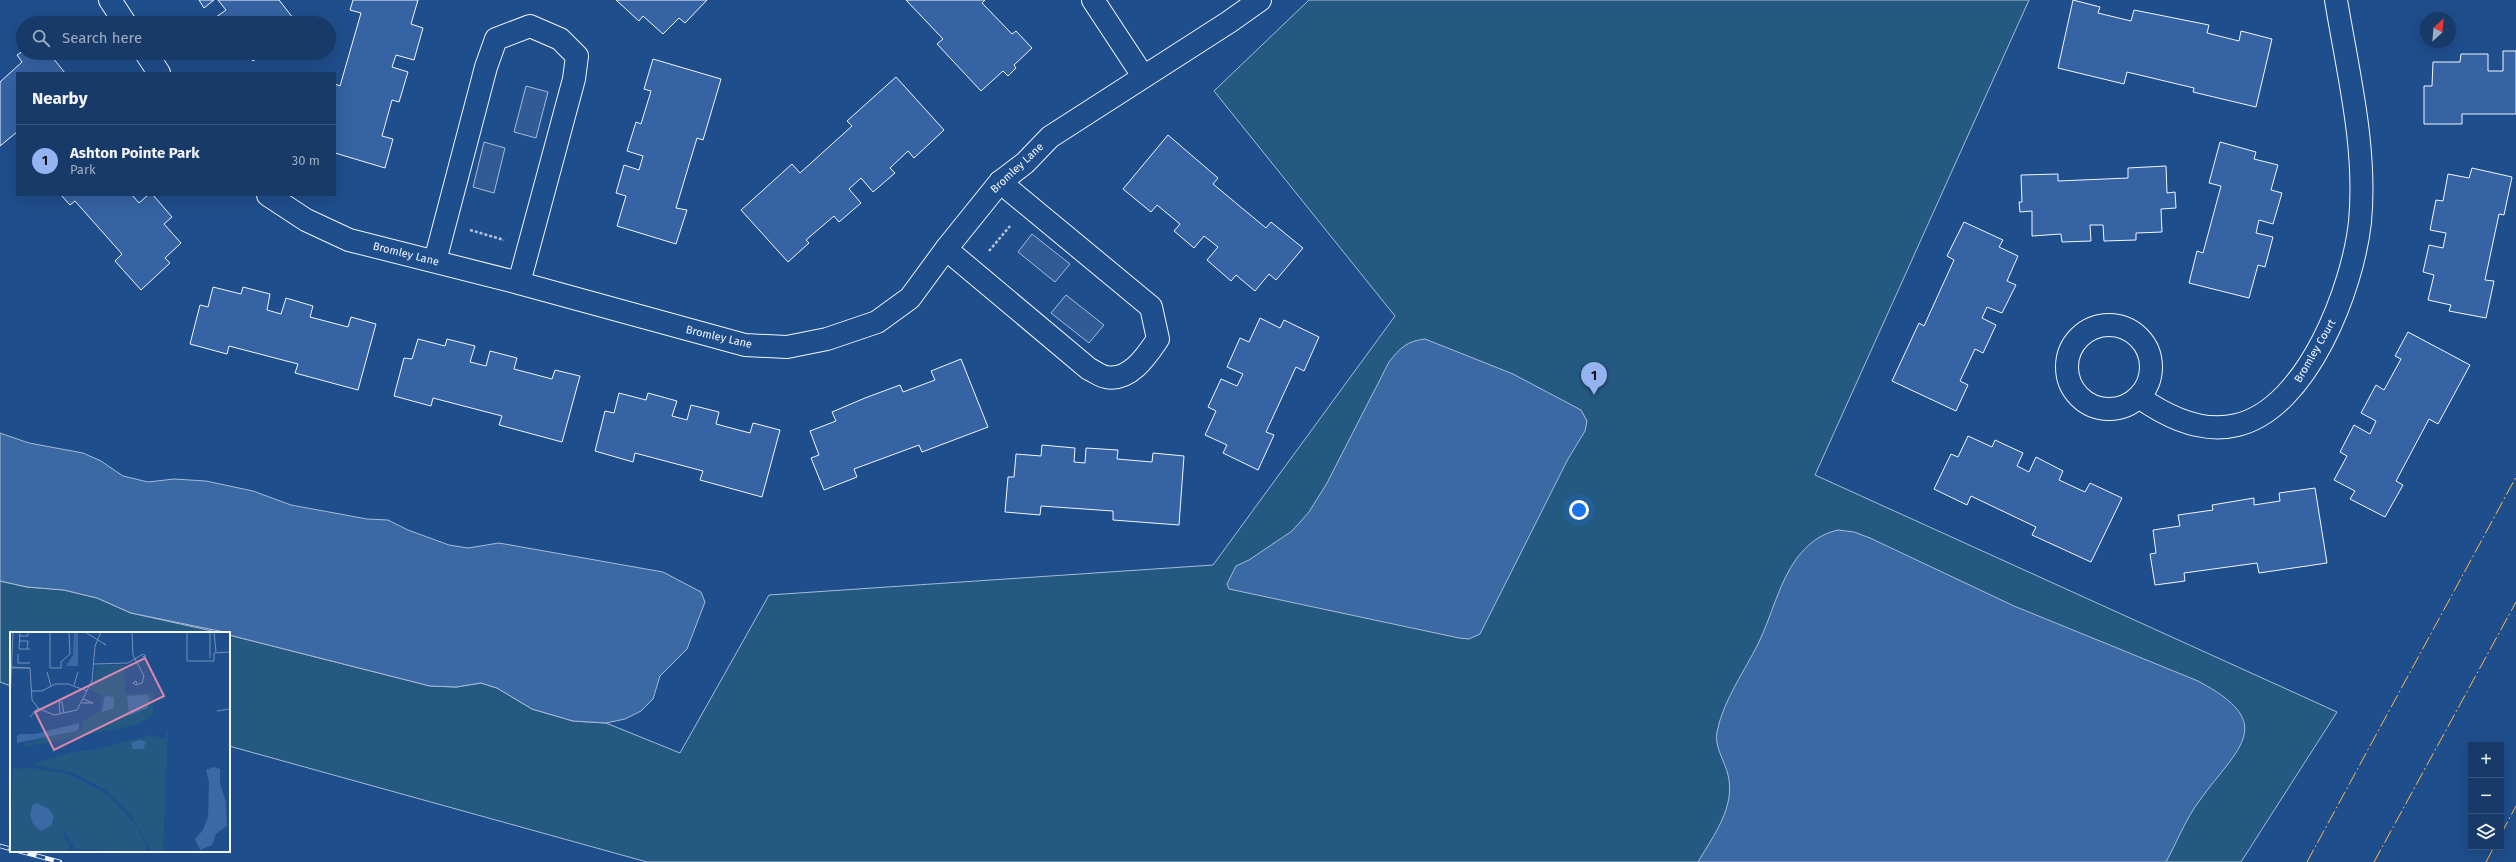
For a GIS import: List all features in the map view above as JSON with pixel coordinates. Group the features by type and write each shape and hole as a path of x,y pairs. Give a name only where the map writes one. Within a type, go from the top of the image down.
{"street":[{"path":"110,0 120,16"},
{"path":"1093,0 1143,76"},
{"name":"Bromley Lane","path":"270,196 306,220 349,240 519,283 745,345 787,347 827,340 877,322 910,298 946,249 1000,182 1025,163 1050,137 1229,22 1260,0"},
{"name":"Bromley Court","path":"2139,397 2162,413 2184,423 2211,426 2237,425 2268,411 2291,390 2316,354 2338,311 2352,265 2360,223 2361,185 2358,134 2336,0"},
{"path":"435,261 486,67 496,39 530,26 560,39 577,56 574,79 519,283"},
{"path":"151,60 158,72"},
{"path":"946,249 1089,369 1106,377 1126,374 1143,361 1158,339 1151,307 1000,182"}],"path":[{"path":"984,257 1014,221"},
{"path":"464,228 508,241"}],"shaded area":[{"path":"1309,0 2029,0 1815,475 2337,712 2241,862 647,862 230,746 230,635 430,686 456,687 481,683 497,688 532,709 573,721 606,723 680,753 769,595 1213,565 1395,316 1214,91"},
{"path":"526,86 548,92 536,138 514,132"},
{"path":"484,142 505,148 494,193 473,187"},
{"path":"1032,234 1070,264 1055,282 1018,252"},
{"path":"1066,295 1104,325 1089,343 1051,313"},
{"path":"1425,339 1513,374 1581,410 1587,421 1585,431 1568,459 1480,634 1469,639 1459,638 1229,589 1227,584 1236,566 1249,560 1292,531 1309,512 1327,483 1389,362 1404,346 1413,341"},
{"path":"0,433 29,443 83,453 101,461 123,476 148,482 174,479 206,481 253,491 291,505 367,519 388,520 408,530 449,545 468,548 499,543 663,572 701,592 705,602 687,649 660,676 653,699 641,711 625,719 606,723 573,721 532,709 497,688 481,683 456,687 430,686 230,635 230,632 131,613 97,598 64,590 27,587 0,581"},
{"path":"1838,530 1854,532 1870,538 2014,606 2198,681 2223,696 2238,710 2244,724 2244,737 2227,765 2195,807 2166,862 1698,862 1722,821 1729,798 1730,787 1727,770 1718,749 1716,738 1724,709 1734,687 1758,644 1780,589 1797,558 1810,544 1820,537"},
{"path":"0,581 27,587 64,590 97,598 131,613 216,632 10,632 10,686 0,682"}],"building":[{"path":"199,0 214,0 204,8"},
{"path":"218,0 279,0 292,16 218,16 226,10"},
{"path":"353,0 418,0 411,24 423,28 414,60 396,55 392,67 408,72 399,102 392,100 382,136 393,139 385,168 336,153 336,84 340,86 361,13 350,10"},
{"path":"616,0 707,0 685,23 679,18 663,34 643,16 639,21"},
{"path":"906,0 985,0 982,3 1012,34 1016,31 1032,48 1014,65 1016,68 1008,76 1003,71 981,91 937,44 943,39"},
{"path":"2073,0 2100,7 2098,13 2131,21 2134,10 2209,25 2207,33 2239,41 2241,31 2272,39 2256,107 2193,92 2194,88 2127,72 2124,84 2058,68"},
{"path":"2503,51 2516,51 2516,114 2462,114 2462,124 2424,124 2424,86 2432,86 2433,62 2460,62 2461,54 2488,54 2488,71 2503,71"},
{"path":"653,59 721,79 703,140 697,138 676,208 687,210 676,244 617,226 626,196 616,193 624,165 639,170 643,156 627,151 636,122 641,124 651,91 644,89"},
{"path":"21,60 55,60 64,72 16,72 16,133 0,146 0,82 22,62"},
{"path":"896,77 944,130 914,158 908,151 890,168 895,173 873,192 861,178 849,189 861,203 839,222 834,216 806,240 809,243 788,262 741,210 792,164 800,173 852,126 847,121"},
{"path":"1168,135 1218,178 1213,184 1266,228 1271,222 1303,248 1276,280 1269,274 1255,291 1236,275 1231,281 1207,260 1218,247 1204,236 1194,248 1174,231 1180,224 1157,205 1151,212 1123,189"},
{"path":"2220,142 2256,152 2254,159 2278,165 2271,190 2282,193 2273,224 2259,220 2256,233 2273,237 2265,267 2258,265 2249,298 2189,283 2197,251 2203,253 2221,186 2209,183"},
{"path":"2166,166 2167,193 2175,192 2176,208 2161,209 2162,232 2136,233 2136,240 2104,241 2103,225 2090,225 2091,241 2062,242 2061,234 2032,236 2032,211 2020,212 2019,202 2022,202 2021,175 2058,174 2058,181 2128,178 2128,168"},
{"path":"2472,168 2512,177 2504,215 2499,214 2485,280 2494,281 2486,318 2449,311 2451,305 2428,300 2434,275 2423,272 2429,245 2443,248 2446,233 2430,230 2436,200 2443,201 2448,174 2469,178"},
{"path":"62,196 133,196 139,203 147,196 154,196 172,217 164,224 181,243 165,258 170,263 141,290 115,261 122,254 75,201 70,205"},
{"path":"1964,222 2003,240 1999,247 2018,256 2007,281 2016,285 2002,313 1987,307 1982,318 1996,325 1983,353 1975,349 1960,381 1968,385 1956,411 1892,381 1919,323 1924,326 1954,260 1947,256"},
{"path":"213,287 241,294 243,287 270,294 267,310 281,314 286,298 313,306 310,317 348,327 351,317 376,324 358,390 295,373 298,364 229,346 227,354 190,344 200,305 208,307"},
{"path":"1260,318 1280,328 1284,320 1319,337 1304,371 1296,367 1266,432 1274,435 1258,470 1223,453 1227,445 1205,435 1216,411 1208,407 1221,379 1237,386 1243,374 1227,367 1240,338 1249,342"},
{"path":"2408,332 2470,365 2438,424 2429,419 2396,481 2403,485 2385,517 2350,499 2355,491 2334,480 2347,456 2340,452 2354,425 2370,434 2376,421 2361,413 2376,385 2384,390 2401,359 2395,356"},
{"path":"418,339 445,346 447,339 475,346 470,362 486,366 490,351 517,358 514,369 552,379 555,370 580,376 562,442 499,425 502,416 433,398 431,406 394,396 404,358 412,359"},
{"path":"961,359 988,427 922,452 919,445 854,469 857,477 824,490 811,458 819,455 810,431 836,421 832,412 865,398 900,385 903,392 935,380 931,371"},
{"path":"619,393 646,400 648,393 677,401 672,416 687,420 691,405 719,412 716,424 750,433 753,423 780,430 762,497 700,480 703,471 635,453 633,462 595,451 605,411 614,413"},
{"path":"1968,436 1992,447 1995,440 2023,453 2017,466 2029,472 2036,457 2063,471 2059,480 2085,492 2090,483 2122,498 2091,562 2032,535 2036,527 1971,496 1967,505 1934,489 1951,454 1958,457"},
{"path":"1042,445 1075,448 1074,462 1085,463 1086,448 1118,450 1117,459 1152,462 1153,453 1184,456 1179,525 1113,520 1113,511 1041,506 1040,515 1005,512 1008,477 1014,477 1016,454 1041,456"},
{"path":"2315,488 2327,563 2259,573 2257,563 2184,573 2185,581 2155,585 2150,554 2156,553 2153,530 2180,526 2178,515 2213,510 2212,505 2254,498 2254,505 2280,501 2279,493"}],"railway":[{"path":"0,846 10,849"},
{"path":"23,852 60,862"}],"power":[{"path":"2307,862 2516,477"},
{"path":"2374,862 2516,602"},
{"path":"2504,828 2516,806"},
{"path":"2486,862 2492,850"}],"place":[{"name":"Ashton Pointe Park","path":"1594,395"}]}
